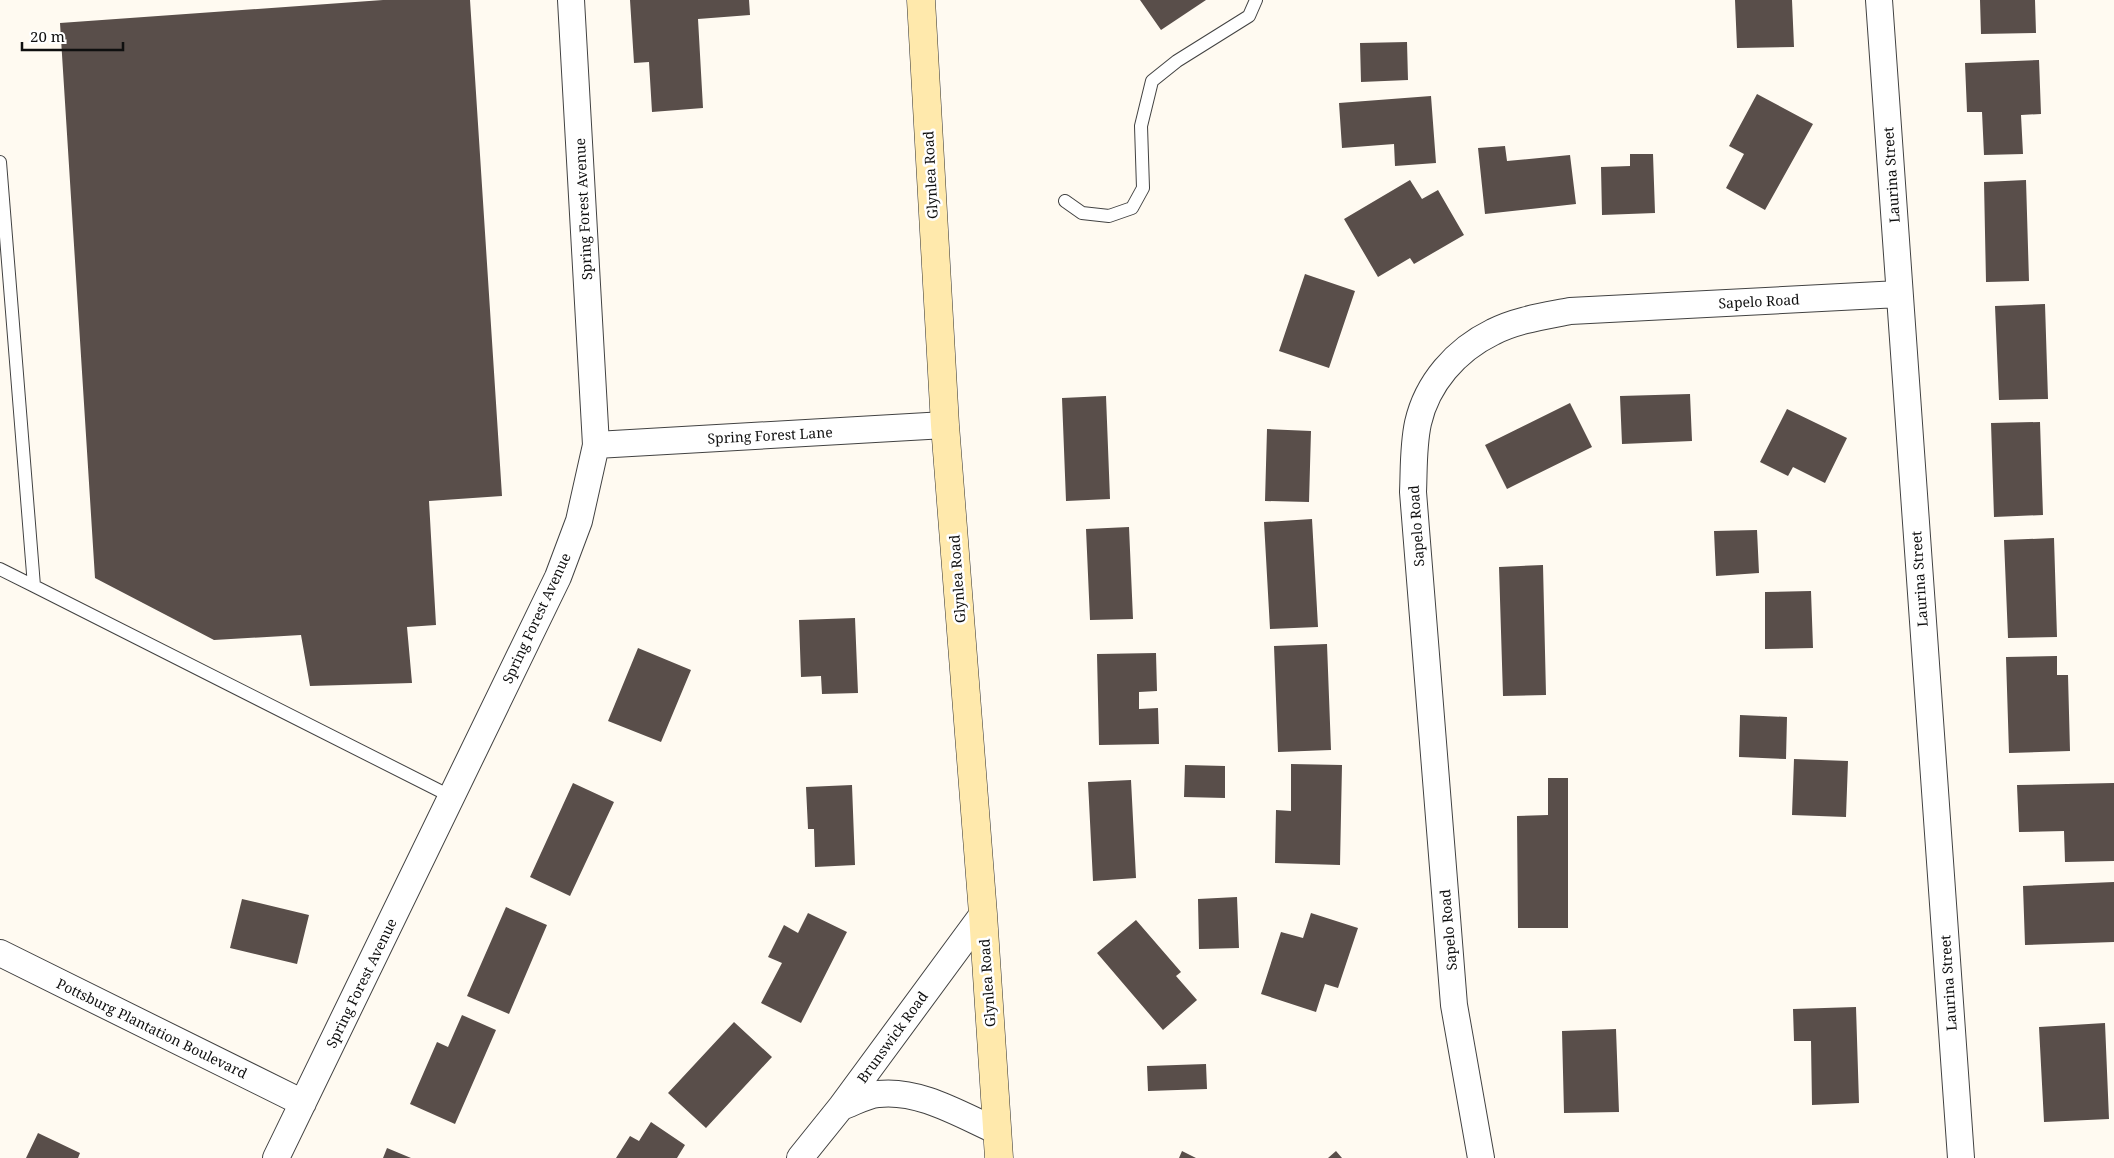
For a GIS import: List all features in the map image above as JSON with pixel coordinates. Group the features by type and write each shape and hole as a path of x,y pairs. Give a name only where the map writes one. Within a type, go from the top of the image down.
{"street":[{"name":"Spring Forest Avenue","path":"276,1158 558,577 579,521 596,445 571,0"},
{"name":"Glynlea Road","path":"921,0 945,425 983,914 999,1158"},
{"name":"Laurina Street","path":"1879,0 1961,1158"},
{"name":"Sapelo Road","path":"1481,1158 1454,1006 1413,492 1418,424 1426,396 1447,366 1470,345 1494,331 1534,318 1570,311 1899,294"},
{"name":"Spring Forest Lane","path":"596,445 945,425"},
{"name":"Brunswick Road","path":"800,1158 841,1107 983,914"},
{"name":"Pottsburg Plantation Boulevard","path":"0,953 303,1103"},
{"path":"841,1107 877,1094 906,1094 936,1104 997,1131"}],"lane":[{"path":"1065,201 1082,213 1109,216 1132,208 1143,188 1141,126 1152,81 1177,61 1249,16 1256,0"},
{"path":"0,162 34,586"},
{"path":"0,569 452,797"}],"building":[{"path":"383,0 470,0 502,496 429,501 436,625 407,627 412,683 310,686 301,635 214,640 95,578 60,23"},
{"path":"630,0 749,0 750,15 698,19 703,108 652,112 649,62 634,63"},
{"path":"1140,0 1206,0 1161,30"},
{"path":"1735,0 1792,0 1794,47 1737,48"},
{"path":"1980,0 2035,0 2036,33 1981,34"},
{"path":"1407,42 1408,80 1361,82 1360,43"},
{"path":"2039,60 2041,114 2021,115 2023,154 1984,155 1982,112 1967,112 1965,63"},
{"path":"1757,94 1813,124 1765,210 1726,188 1744,154 1729,146"},
{"path":"1431,96 1436,163 1395,166 1394,144 1342,148 1339,103"},
{"path":"1505,146 1507,161 1570,155 1576,204 1485,214 1478,148"},
{"path":"1630,154 1653,154 1655,213 1602,215 1601,167 1630,166"},
{"path":"1410,180 1422,199 1438,190 1464,235 1414,264 1410,258 1378,277 1344,219"},
{"path":"2026,180 2029,281 1986,282 1984,182"},
{"path":"1305,274 1355,291 1329,368 1279,351"},
{"path":"2045,304 2048,399 1999,400 1995,306"},
{"path":"1690,394 1692,441 1622,444 1620,396"},
{"path":"1106,396 1110,499 1066,501 1062,398"},
{"path":"1570,403 1592,447 1507,489 1485,445"},
{"path":"1787,409 1847,438 1825,483 1793,467 1788,476 1760,462"},
{"path":"2040,422 2043,515 1994,517 1991,423"},
{"path":"1267,429 1311,431 1309,502 1265,501"},
{"path":"1312,519 1318,627 1270,629 1264,522"},
{"path":"1129,527 1133,619 1090,620 1086,529"},
{"path":"1757,530 1759,573 1716,576 1714,531"},
{"path":"2054,538 2057,637 2008,638 2004,540"},
{"path":"1543,565 1546,695 1503,696 1499,567"},
{"path":"1811,591 1813,648 1765,649 1765,592"},
{"path":"855,618 858,693 822,694 821,676 801,677 799,620"},
{"path":"1327,644 1331,750 1278,752 1274,646"},
{"path":"638,648 691,670 661,742 608,721"},
{"path":"1156,653 1157,691 1139,692 1139,709 1158,708 1159,744 1099,745 1097,654"},
{"path":"2057,656 2057,675 2068,675 2070,751 2009,753 2006,657"},
{"path":"1740,715 1787,717 1786,759 1739,757"},
{"path":"1794,759 1848,761 1846,817 1792,815"},
{"path":"1291,764 1342,765 1340,865 1275,863 1276,810 1291,811"},
{"path":"1185,765 1225,766 1225,798 1184,797"},
{"path":"1548,778 1568,778 1568,928 1518,928 1517,816 1548,815"},
{"path":"1131,780 1136,878 1093,881 1088,782"},
{"path":"573,783 614,802 570,896 530,877"},
{"path":"2114,783 2114,861 2065,862 2064,831 2019,832 2017,785"},
{"path":"852,785 855,865 815,867 814,829 808,829 806,787"},
{"path":"2114,882 2114,942 2025,945 2023,886"},
{"path":"1237,897 1239,948 1199,949 1198,899"},
{"path":"242,899 309,915 297,964 230,948"},
{"path":"506,907 547,925 509,1014 467,996"},
{"path":"808,913 847,932 801,1023 761,1003 782,963 768,957 784,925 798,933"},
{"path":"1311,913 1358,928 1338,988 1325,984 1316,1012 1261,994 1281,932 1303,938"},
{"path":"1136,920 1181,972 1176,976 1197,1000 1163,1030 1097,953"},
{"path":"1856,1007 1859,1103 1812,1105 1811,1041 1794,1041 1793,1009"},
{"path":"462,1015 496,1030 455,1124 410,1104 437,1042 448,1047"},
{"path":"734,1022 772,1057 706,1128 668,1093"},
{"path":"2105,1023 2109,1119 2044,1122 2039,1027"},
{"path":"1616,1029 1619,1112 1564,1113 1562,1031"},
{"path":"1206,1064 1207,1089 1148,1091 1147,1066"},
{"path":"651,1122 685,1145 677,1158 616,1158 630,1136 639,1141"},
{"path":"38,1133 80,1153 78,1158 26,1158"},
{"path":"387,1148 411,1158 383,1158"},
{"path":"1182,1151 1196,1158 1179,1158"},
{"path":"1336,1151 1342,1158 1328,1158"}]}
